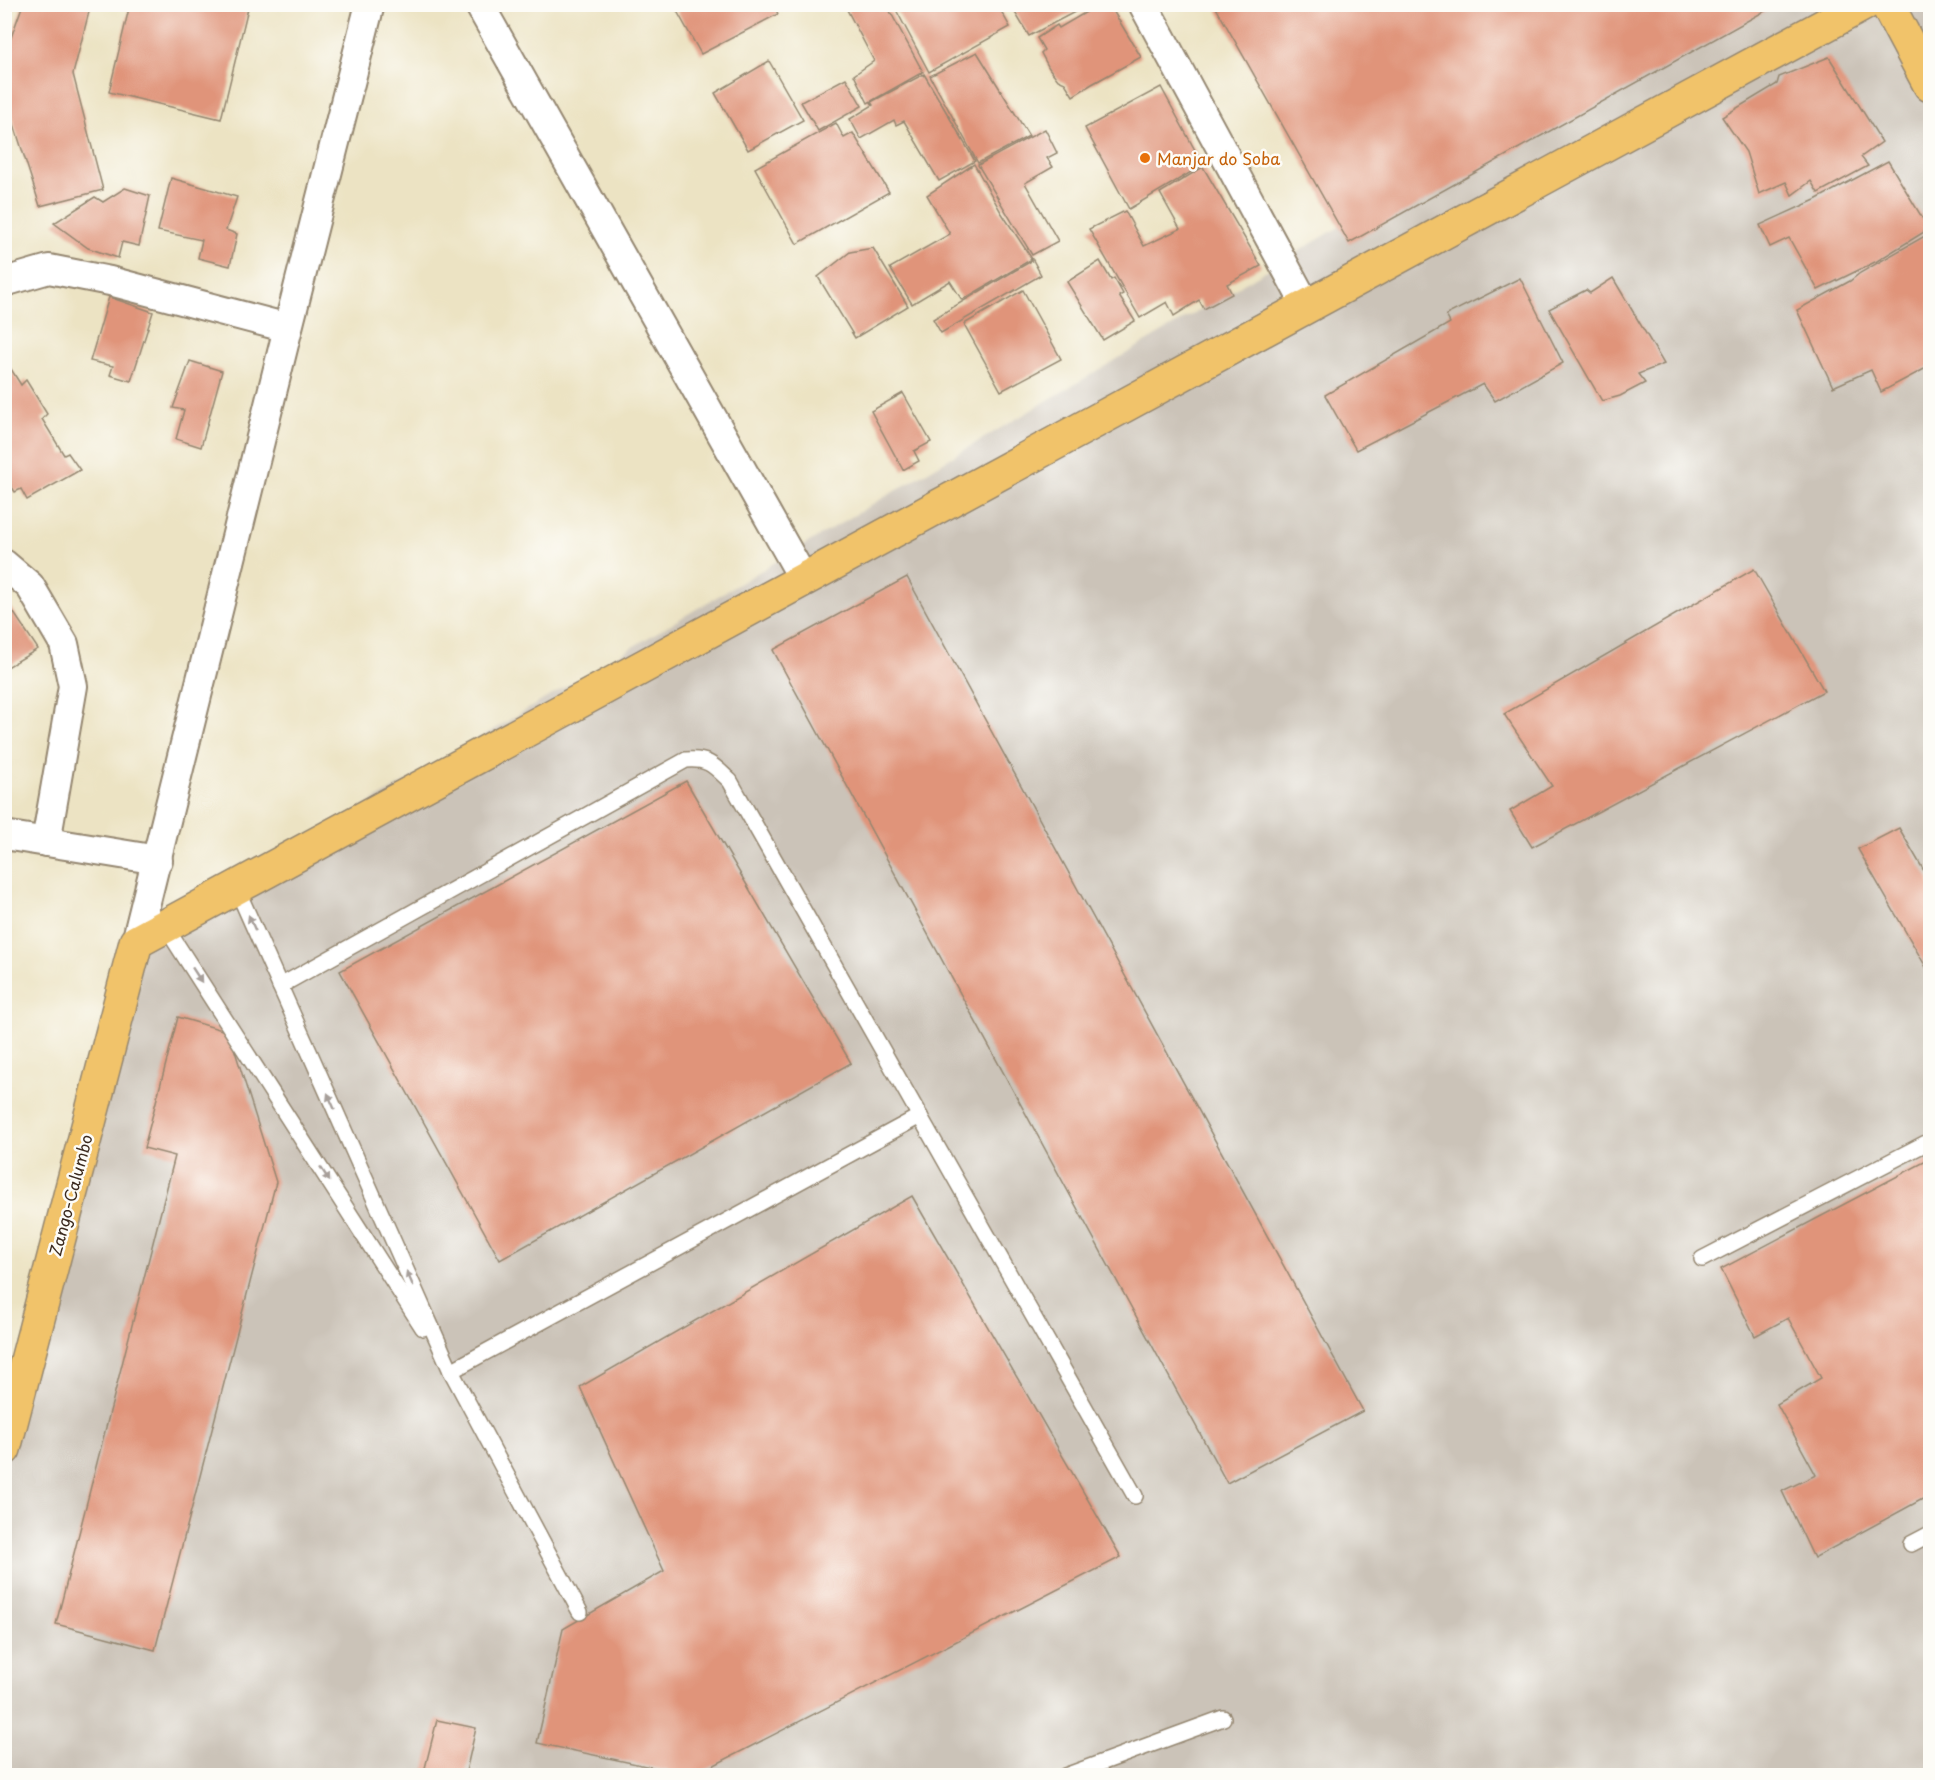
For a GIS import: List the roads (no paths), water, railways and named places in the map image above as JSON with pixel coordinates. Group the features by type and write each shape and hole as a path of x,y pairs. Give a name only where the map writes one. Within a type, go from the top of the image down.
{"main road":[{"path":"136,942 1864,4"},
{"path":"1887,4 1930,85"},
{"name":"Zango-Calumbo","path":"4,1449 136,942"}],"street":[{"path":"136,942 370,4"},
{"path":"479,4 804,580"},
{"path":"1143,4 1307,307"},
{"path":"4,282 49,269 110,281 288,328"},
{"path":"4,564 30,586 64,644 73,686 46,842"},
{"path":"4,835 158,860"}],"lane":[{"path":"280,986 686,760 700,759 714,767 730,781 1135,1496"},
{"path":"236,887 451,1371 580,1612"},
{"path":"165,926 451,1371"},
{"path":"451,1371 920,1116"},
{"path":"1702,1258 1930,1141"},
{"path":"1911,1544 1930,1534"},
{"path":"1065,1776 1223,1718"}],"place":[{"name":"Manjar do Soba","path":"1145,158"}]}
